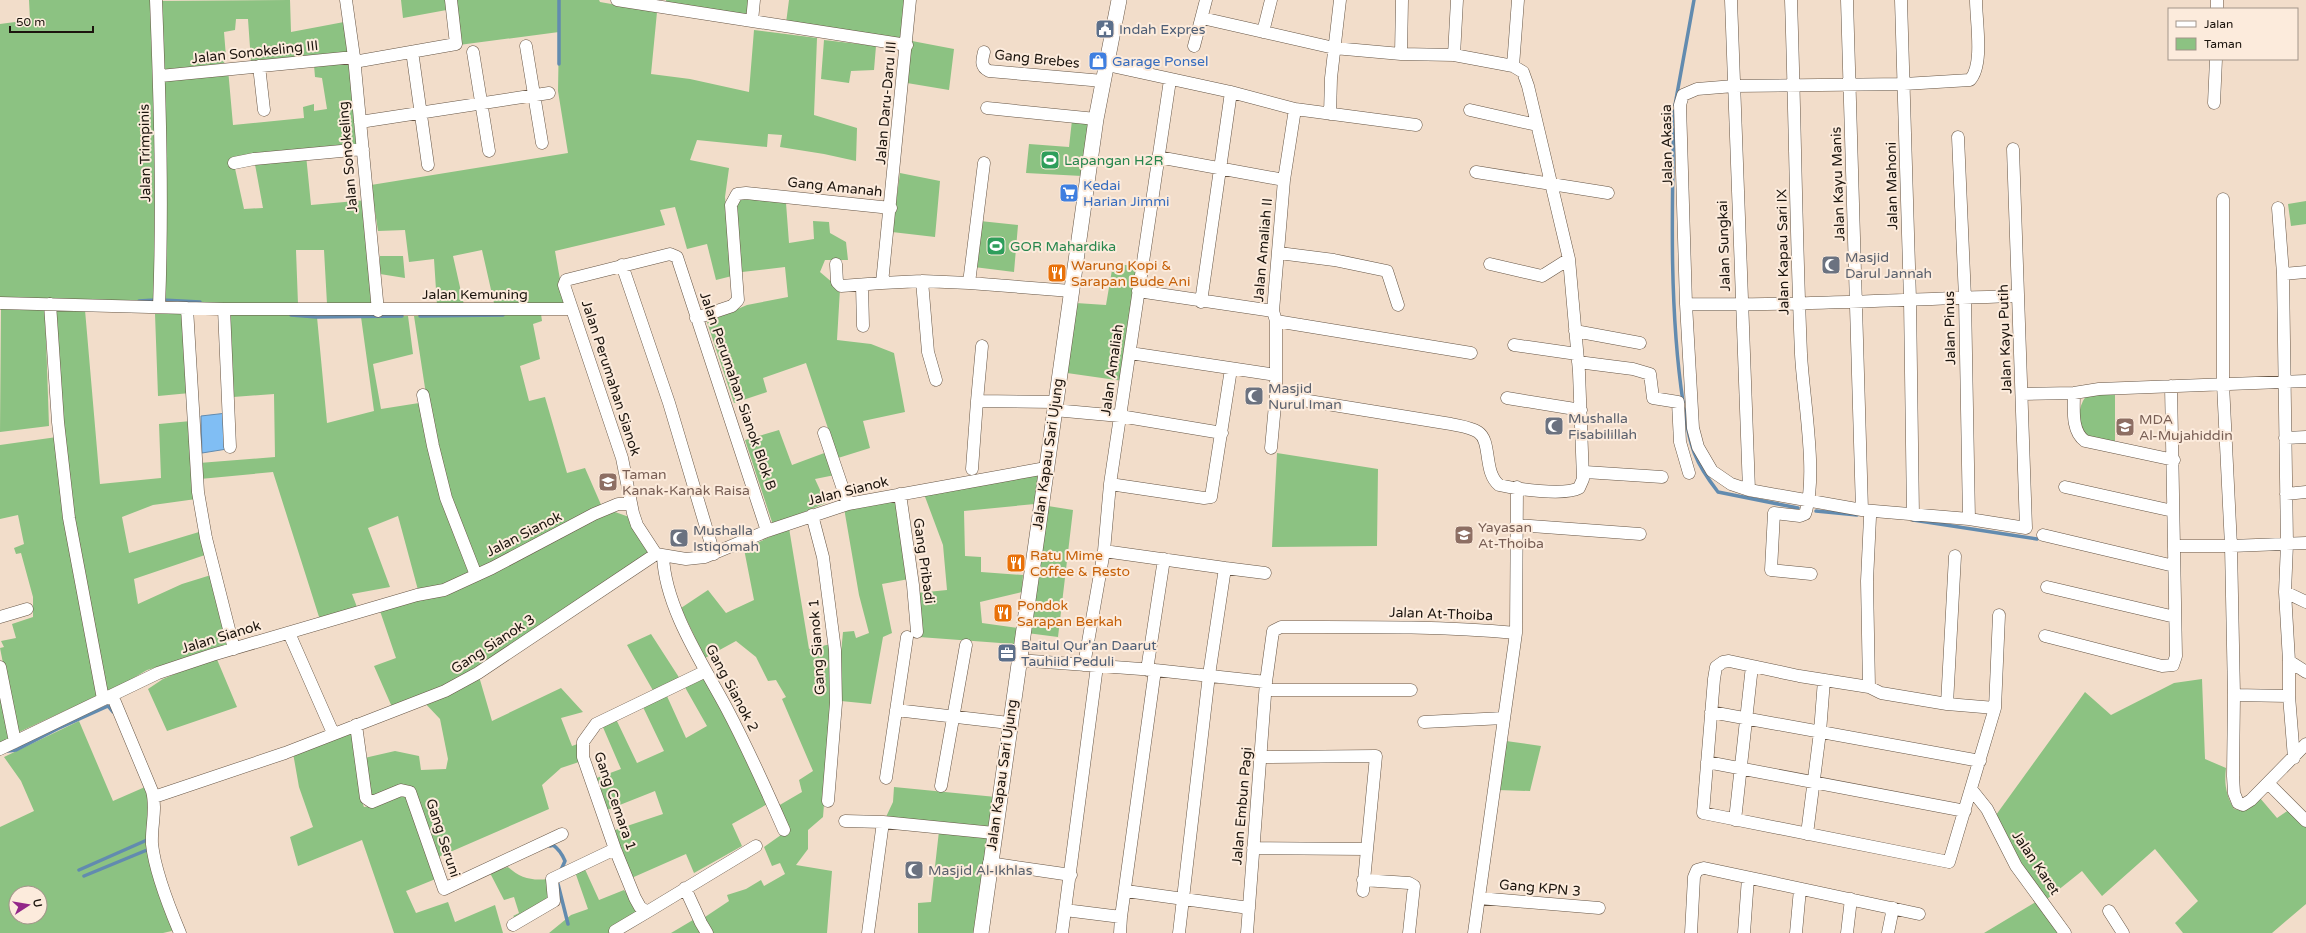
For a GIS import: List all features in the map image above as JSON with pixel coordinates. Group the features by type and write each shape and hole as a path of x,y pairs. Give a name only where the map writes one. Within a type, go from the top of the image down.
{"street":[{"name":"Jalan Trimpinis","path":"156,0 160,76 161,241 159,306"},
{"name":"Jalan Sonokeling","path":"346,0 354,60 378,311"},
{"name":"Jalan Sonokeling III","path":"160,76 259,66 354,60 456,44 451,0"},
{"path":"617,0 906,45"},
{"path":"752,21 754,0"},
{"name":"Jalan Daru-Daru III","path":"891,208 910,0"},
{"name":"Jalan Kapau Sari Ujung","path":"981,933 989,863 1096,119 1119,0"},
{"path":"1194,46 1206,0"},
{"path":"1263,32 1271,0"},
{"path":"1330,114 1331,78 1340,0"},
{"path":"1401,54 1402,0"},
{"path":"1454,55 1457,0"},
{"path":"1513,66 1518,0"},
{"name":"Jalan Sungkai","path":"1731,0 1741,305 1749,490"},
{"name":"Jalan Kapau Sari IX","path":"1791,0 1799,304 1809,455 1809,502"},
{"name":"Jalan Kayu Manis","path":"1847,0 1866,514 1869,687"},
{"name":"Jalan Mahoni","path":"1901,0 1910,300 1913,515"},
{"name":"Jalan Akasia","path":"1976,0 1978,64 1974,76 1964,82 1734,86 1691,90 1681,99 1686,304 1693,428 1698,447 1712,471 1731,484 1749,490 1866,514 1913,515 1969,519 2026,528"},
{"path":"1202,18 1334,48 1401,54 1454,55 1513,66 1520,69 1525,76 1569,259 1581,410 1584,472 1582,485 1575,490 1553,491 1505,486 1496,482 1490,472 1483,438 1478,432 1472,429 1451,424 1290,398 1276,394"},
{"path":"526,46 542,143"},
{"path":"473,52 489,151"},
{"name":"Gang Brebes","path":"984,52 982,64 984,68 990,71 1104,81"},
{"path":"413,58 428,165"},
{"path":"2214,103 2216,60"},
{"path":"1106,65 1231,92 1295,109 1416,125"},
{"path":"259,66 264,110"},
{"name":"Jalan Amaliah","path":"1084,665 1104,552 1110,484 1170,80"},
{"path":"1201,302 1231,92"},
{"path":"360,122 421,114 549,93"},
{"path":"987,108 1096,119"},
{"name":"Jalan Amaliah II","path":"1271,448 1276,394 1274,316 1284,180 1295,109"},
{"path":"1470,110 1537,125"},
{"name":"Jalan Pinus","path":"1958,137 1965,298 1969,519"},
{"path":"234,163 254,159 363,149"},
{"name":"Jalan Kayu Putih","path":"2013,149 2026,528"},
{"path":"1158,157 1284,180"},
{"path":"969,283 984,163"},
{"path":"1476,172 1550,185 1608,193"},
{"name":"Gang Amanah","path":"696,318 732,306 738,300 731,205 737,194 746,193 891,208 882,283"},
{"path":"2223,199 2223,384 2231,546 2234,695 2232,776 2236,801 2242,805 2259,794 2268,782 2294,758 2306,744"},
{"path":"2278,208 2283,274 2283,382 2287,544 2286,592 2290,661 2289,696 2294,758"},
{"path":"1279,253 1334,260 1387,271 1398,305"},
{"name":"Jalan Perumahan Sianok Blok B","path":"622,265 670,254 676,256 679,260 696,318 760,504 767,531"},
{"path":"1490,264 1542,276 1569,259"},
{"path":"836,264 837,282 840,286 922,281 1071,291"},
{"path":"622,265 669,404 714,554"},
{"name":"Jalan Perumahan Sianok","path":"622,265 566,280 565,286 622,458 630,504"},
{"path":"2283,274 2306,272"},
{"path":"922,281 928,352 936,380"},
{"path":"862,285 863,326"},
{"path":"1138,291 1471,353"},
{"path":"1686,304 1799,304 1857,300 1910,300 2018,296"},
{"name":"Jalan Kemuning","path":"0,302 224,309 378,311 572,309"},
{"path":"50,304 58,422 69,518 108,697 154,797 155,807 152,842 154,854 169,907 180,933"},
{"path":"187,308 198,492 206,538 234,648"},
{"path":"224,309 230,447"},
{"path":"1574,331 1640,343"},
{"path":"1514,345 1633,369 1650,374 1653,398 1678,402 1680,442 1689,473"},
{"path":"972,470 982,346"},
{"path":"1130,353 1276,375"},
{"path":"1110,484 1209,498 1212,494 1231,369"},
{"path":"2022,394 2074,393 2099,389 2306,381"},
{"path":"2045,636 2171,666 2176,656 2175,546 2173,511 2174,460 2171,386"},
{"path":"2074,393 2074,422 2078,435 2085,442 2174,460"},
{"path":"424,395 433,446 446,498 476,575"},
{"path":"1507,398 1581,410"},
{"path":"977,401 1054,406 1222,434"},
{"path":"824,433 848,504"},
{"path":"2285,438 2306,437"},
{"name":"Jalan Sianok","path":"660,555 686,559 714,554 767,531 848,504 1046,468"},
{"path":"1584,472 1662,477"},
{"path":"1474,933 1516,632 1517,487"},
{"path":"2065,487 2173,511"},
{"path":"2286,494 2306,492"},
{"name":"Gang Pribadi","path":"886,778 896,710 912,634 913,585 900,494"},
{"path":"1809,502 1805,514 1800,516 1774,513 1770,553 1771,570 1811,574"},
{"name":"Jalan Sianok","path":"0,749 158,673 234,648 417,595 444,590 594,514 618,504 630,504"},
{"path":"630,504 637,525 660,555"},
{"name":"Gang Sianok 1","path":"812,515 823,557 836,650 836,703 828,802"},
{"path":"1516,524 1640,534"},
{"path":"2043,535 2174,566"},
{"path":"2175,546 2231,546 2306,543"},
{"path":"1104,552 1265,573"},
{"name":"Gang Sianok 2","path":"660,555 679,617 755,764 784,830"},
{"name":"Gang Sianok 3","path":"154,797 229,773 445,691 478,673 660,555"},
{"path":"1947,704 1955,556"},
{"path":"1120,933 1164,559"},
{"path":"1180,933 1209,675 1225,568"},
{"path":"2047,587 2175,617"},
{"path":"2286,592 2303,599"},
{"path":"0,617 27,609"},
{"path":"1995,708 1947,704 1881,693 1869,687 1824,680 1729,661 1723,662 1716,667 1703,813 1950,862 1995,708 1999,615"},
{"name":"Jalan At-Thoiba","path":"1266,686 1273,631 1281,627 1471,629 1516,632"},
{"path":"288,633 332,733"},
{"path":"941,786 966,645"},
{"path":"1018,660 1209,675 1266,686 1411,690"},
{"path":"2290,661 2306,672"},
{"path":"1062,933 1071,875 1097,666"},
{"path":"1735,820 1742,769 1752,666"},
{"path":"0,667 15,742"},
{"name":"Gang Cemara 1","path":"647,912 640,907 635,898 615,849 583,757 582,747 586,736 596,724 610,715 706,671"},
{"path":"1807,834 1820,732 1824,680"},
{"name":"Jalan Embun Pagi","path":"1247,933 1266,686"},
{"path":"2234,695 2289,696"},
{"path":"896,710 1009,723"},
{"path":"1711,712 1980,761"},
{"path":"1424,722 1504,718"},
{"name":"Gang Seruni","path":"356,725 366,798 372,802 402,790 410,792 444,889 562,834"},
{"path":"1261,757 1376,756 1363,885 1409,883 1414,886 1409,933"},
{"path":"1707,762 1965,811"},
{"path":"2268,782 2306,821"},
{"name":"Jalan Karet","path":"1972,789 1987,809 2016,866 2065,933"},
{"path":"845,821 883,822 994,833"},
{"path":"868,933 883,822"},
{"path":"615,931 756,846"},
{"path":"1253,848 1366,849"},
{"path":"513,926 554,901 552,879 559,874 615,849"},
{"path":"989,863 1071,875"},
{"path":"1691,933 1694,877 1697,870 1704,868 1919,914"},
{"path":"1744,933 1748,878"},
{"path":"685,888 707,933"},
{"path":"1796,933 1800,889"},
{"path":"1126,891 1249,908"},
{"name":"Gang KPN 3","path":"1479,898 1600,908"},
{"path":"1847,933 1851,899"},
{"path":"1888,933 1893,908"},
{"path":"1065,910 1122,917"},
{"path":"2109,910 2122,933"}],"green space":[{"path":"29,0 151,0 156,78 155,300 64,302 0,300 0,24 30,20"},
{"path":"290,0 291,32 344,22 351,54 251,62 248,19 236,19 235,30 224,32 226,57 224,63 165,75 228,69 233,125 304,118 303,107 314,104 314,111 327,109 322,78 315,77 314,65 349,60 358,146 252,157 234,164 244,209 263,208 254,159 306,155 311,205 367,200 371,304 327,304 324,250 296,250 298,304 238,305 162,300 167,168 164,168 163,76 160,76 156,1"},
{"path":"401,0 451,0 452,9 403,18"},
{"path":"454,0 599,0 600,2 657,12 651,74 690,79 749,92 754,30 817,38 814,115 857,128 856,161 780,147 782,135 768,134 767,147 697,140 690,160 729,168 725,197 732,276 716,280 707,244 687,249 675,207 660,210 665,225 555,251 561,285 571,304 494,303 482,250 453,256 464,305 437,305 434,259 409,262 405,230 378,231 371,185 568,153 558,91 559,32 459,45"},
{"path":"666,0 751,0 749,17 666,5"},
{"path":"789,0 910,0 907,45 786,23"},
{"path":"824,40 876,46 874,70 851,71 849,83 821,79"},
{"path":"912,41 954,49 949,90 907,83"},
{"path":"1072,120 1091,122 1082,176 1026,173 1029,144 1069,147"},
{"path":"900,173 940,181 935,237 892,232"},
{"path":"737,198 786,203 789,243 814,239 813,221 829,222 830,233 846,242 848,260 825,260 820,272 840,289 837,340 871,344 894,353 905,412 863,421 870,448 838,458 806,363 763,378 767,392 734,403 707,322 747,305 788,297 785,267 742,272 735,206"},
{"path":"2306,201 2306,224 2291,226 2288,204"},
{"name":"GOR Mahardika","path":"980,221 1018,225 1014,272 974,267"},
{"path":"380,256 403,256 405,278 380,274"},
{"path":"1113,264 1138,266 1123,381 1067,373 1076,303 1106,305"},
{"path":"1,309 45,309 49,426 0,432"},
{"path":"54,310 85,310 100,484 161,478 159,424 191,421 196,499 153,505 122,517 129,553 199,532 205,555 134,579 138,604 182,584 211,575 227,647 147,670 106,694 72,509 61,412"},
{"path":"186,313 190,393 158,396 155,314"},
{"path":"279,313 317,317 327,423 374,411 361,317 408,316 413,354 373,364 381,409 419,403 470,573 445,586 418,590 398,516 368,528 390,587 352,594 357,607 320,620 273,472 200,479 199,463 275,457 274,394 233,397 229,314"},
{"path":"541,314 542,321 533,324 540,359 520,366 529,401 545,397 567,473 585,468 602,507 478,570 455,512 429,414 414,316"},
{"path":"2115,393 2115,443 2086,438 2080,422 2080,411 2086,396"},
{"path":"779,430 792,465 827,452 835,475 815,479 826,503 773,525 745,440"},
{"path":"57,437 99,695 17,733 0,648 4,647 1,641 16,638 12,624 33,617 33,597 21,553 16,554 14,548 24,544 18,515 0,519 0,445"},
{"path":"1277,453 1378,469 1377,546 1272,547"},
{"path":"1034,473 1039,478 1035,504 964,511 965,556 981,557 981,572 1023,575 1022,592 980,602 982,623 1018,628 1014,644 919,637 917,593 947,590 943,545 924,494"},
{"path":"896,499 909,579 882,584 892,633 883,637 871,704 841,701 839,674 843,632 854,631 856,638 869,633 859,595 844,508"},
{"path":"1048,506 1073,510 1058,637 1027,633"},
{"path":"615,512 632,518 649,552 476,670 441,690 392,707 374,666 396,658 380,611 445,593 601,515"},
{"path":"789,528 809,649 831,644 833,691 823,817 808,830 808,849 796,865 832,871 827,933 710,933 702,919 729,901 727,895 746,889 761,880 764,886 785,874 780,863 772,866 764,847 788,830 778,806 802,792 799,780 813,771 782,699 786,697 776,680 768,681 756,657 736,641 705,658 681,608 708,590 726,613 754,600 744,549"},
{"path":"651,634 682,682 655,694 627,645"},
{"path":"216,657 237,707 167,731 148,689 163,679"},
{"path":"706,671 771,802 732,824 742,846 694,873 686,854 627,880 609,832 663,814 655,791 602,812 591,780 621,769 602,725 615,717 637,763 664,751 642,705 666,694 686,738 707,726 682,682"},
{"path":"478,673 492,721 561,688 583,712 561,718 572,746 583,742 585,760 561,768 542,785 549,809 434,859 410,792 372,802 360,759 395,751 419,756 421,770 446,769 448,759 440,719 422,700"},
{"path":"2202,679 2205,759 2226,768 2226,789 2234,809 2242,810 2260,798 2277,818 2290,809 2306,823 2306,904 2272,933 2183,933 2175,923 2198,901 2155,849 2102,896 2082,871 2047,899 2015,857 1996,815 2085,692 2111,715 2174,683"},
{"path":"0,684 11,740 0,745"},
{"path":"79,721 113,801 145,787 152,800 151,842 176,930 163,933 0,933 0,827 34,811 21,781 4,757"},
{"path":"353,729 360,796 364,807 376,805 405,793 438,878 406,891 416,913 448,902 455,922 495,905 503,933 394,933 362,840 298,866 290,837 313,827 299,787 293,753"},
{"path":"1506,741 1541,746 1530,791 1498,790"},
{"path":"894,787 996,797 991,830 886,817 893,802"},
{"path":"939,831 990,835 978,933 918,933 918,903 931,902"},
{"path":"583,865 599,900 624,890 640,912 617,933 549,933 571,915 588,909 574,869"},
{"path":"508,867 517,874 526,878 537,880 548,879 549,898 517,919 513,916 519,913 514,897 504,900 490,873"},
{"path":"2039,900 2061,933 1984,933"},
{"path":"698,917 707,933 671,933"}],"water":[{"path":"227,413 227,449 202,453 201,416"}],"waterway":[{"path":"559,0 559,64"},
{"path":"1675,105 1694,0"},
{"path":"1674,111 1672,220 1673,294 1675,330 1683,402"},
{"path":"139,301 155,299"},
{"path":"162,300 200,302"},
{"path":"291,315 317,317 402,316"},
{"path":"420,316 503,315"},
{"path":"1684,409 1688,433 1694,453 1703,471 1718,492 1798,508"},
{"path":"1816,511 1857,515"},
{"path":"1913,520 2037,539"},
{"path":"8,751 16,750 57,729 108,706 113,712"},
{"path":"79,870 147,840"},
{"path":"550,846 553,845 557,848 564,858 565,861 561,870"},
{"path":"84,876 147,850"},
{"path":"558,884 568,924"}],"place":[{"name":"Indah Expres","path":"1105,29"},
{"name":"Garage Ponsel","path":"1098,61"},
{"name":"Lapangan H2R","path":"1050,160"},
{"name":"Kedai Harian Jimmi","path":"1069,193"},
{"name":"GOR Mahardika","path":"996,246"},
{"name":"Masjid Darul Jannah","path":"1831,265"},
{"name":"Warung Kopi & Sarapan Bude Ani","path":"1057,273"},
{"name":"Masjid Nurul Iman","path":"1254,396"},
{"name":"Mushalla Fisabilillah","path":"1554,426"},
{"name":"MDA Al-Mujahiddin","path":"2125,427"},
{"name":"Taman Kanak-Kanak Raisa","path":"608,482"},
{"name":"Yayasan At-Thoiba","path":"1464,535"},
{"name":"Mushalla Istiqomah","path":"679,538"},
{"name":"Ratu Mime Coffee & Resto","path":"1016,563"},
{"name":"Pondok Sarapan Berkah","path":"1003,613"},
{"name":"Baitul Qur'an Daarut Tauhiid Peduli","path":"1007,653"},
{"name":"Masjid Al-Ikhlas","path":"914,870"}]}
